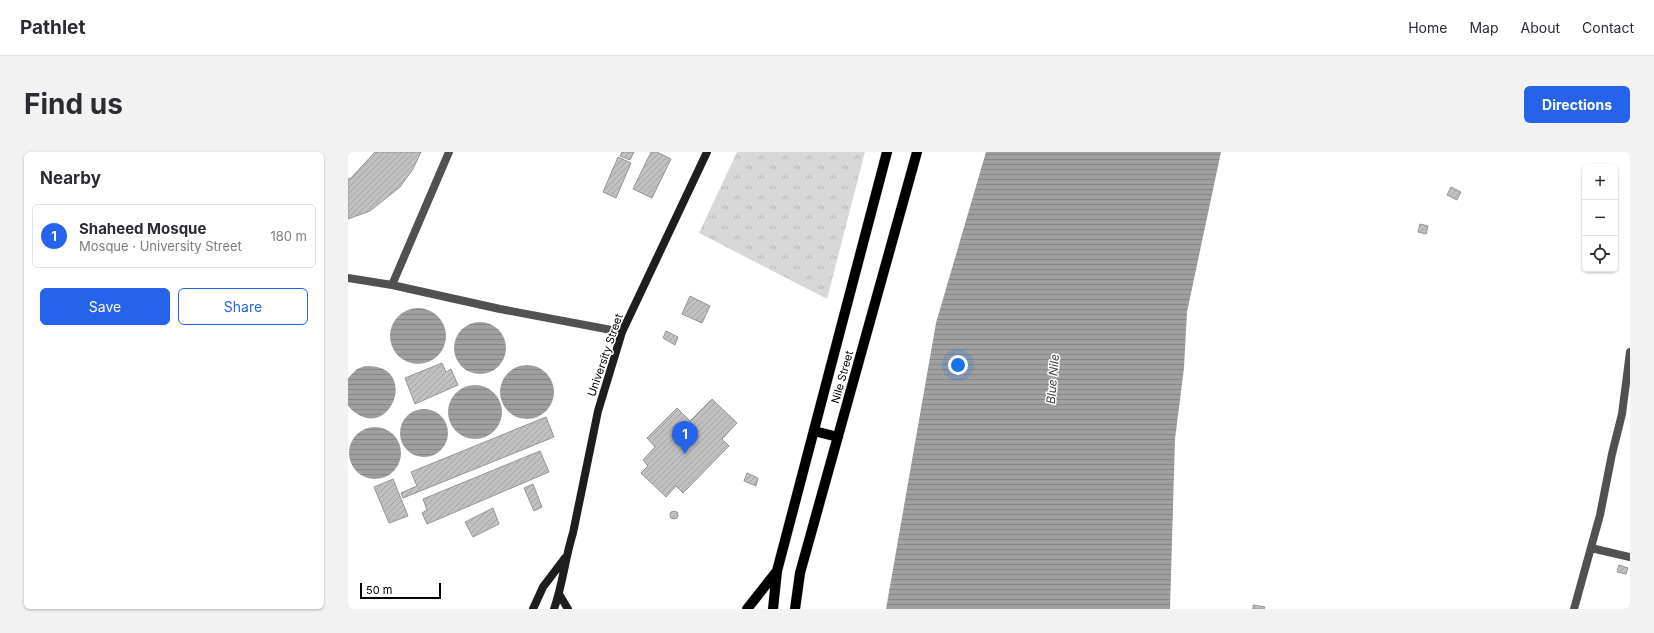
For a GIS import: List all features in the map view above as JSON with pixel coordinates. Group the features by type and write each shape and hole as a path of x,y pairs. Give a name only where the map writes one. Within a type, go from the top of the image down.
{"main road":[{"name":"University Street","path":"554,609 559,594 573,533 598,410 622,332 707,152"},
{"name":"Nile Street","path":"774,609 777,570 887,152"},
{"name":"Nile Street","path":"795,609 800,573 917,152"},
{"path":"814,431 838,436"},
{"name":"University Street","path":"532,609 543,587 567,555"},
{"path":"747,609 777,570"},
{"path":"559,594 568,609"}],"street":[{"path":"392,285 449,152"},
{"path":"348,278 392,285 500,309 622,332"},
{"path":"1574,609 1600,515 1612,454 1622,414 1630,352"},
{"path":"1591,548 1630,557"}],"green space":[{"path":"737,152 865,152 827,299 699,233"}],"water":[{"name":"Blue Nile","path":"986,152 1221,152 1187,312 1184,368 1175,439 1170,609 886,609 936,323"},
{"path":"413,308 423,308 438,316 444,325 446,336 444,347 438,356 423,364 413,364 402,359 395,352 390,341 390,331 395,320 402,313"},
{"path":"480,322 494,326 502,334 506,348 502,362 494,370 480,374 466,370 458,362 454,348 458,334 466,326"},
{"path":"527,365 537,367 546,373 552,382 554,392 552,402 546,411 537,417 527,419 517,417 508,411 502,402 500,392 502,382 508,373 517,367"},
{"path":"365,366 383,369 392,377 396,389 393,401 386,412 376,418 363,417 348,406 348,378 357,369"},
{"path":"475,385 485,387 494,393 500,402 502,412 500,422 494,431 485,437 475,439 465,437 456,431 450,422 448,412 450,402 456,393 465,387"},
{"path":"419,409 429,409 441,416 448,428 448,438 441,450 429,457 419,457 411,453 404,446 400,438 400,428 404,420 411,413"},
{"path":"370,427 380,427 394,434 401,448 401,458 394,472 380,479 370,479 360,475 353,468 349,458 349,448 353,438 360,431"}],"building":[{"path":"375,152 421,152 413,169 400,187 370,211 348,219 348,179 351,178"},
{"path":"622,152 634,152 630,160 620,156"},
{"path":"651,152 657,152 671,159 652,198 633,189"},
{"path":"618,157 631,163 616,198 603,192"},
{"path":"1451,187 1461,192 1457,200 1447,195"},
{"path":"1420,224 1428,226 1426,234 1418,232"},
{"path":"690,296 710,306 702,323 682,314"},
{"path":"666,331 678,337 675,345 663,338"},
{"path":"442,363 446,372 451,369 458,385 415,404 405,378"},
{"path":"712,399 737,423 722,439 729,446 683,493 676,486 666,497 641,473 648,466 643,460 655,447 647,438 677,408 690,421"},
{"path":"546,417 554,437 403,498 401,493 417,486 411,472"},
{"path":"540,451 549,472 427,524 422,513 427,510 423,499"},
{"path":"747,473 758,478 756,486 744,481"},
{"path":"393,479 408,516 389,523 374,487"},
{"path":"533,484 542,507 534,511 524,488"},
{"path":"493,508 499,524 473,537 465,522"},
{"path":"674,511 677,512 677,518 674,519 671,518 670,515 671,512"},
{"path":"1619,565 1628,568 1626,574 1617,572"},
{"path":"1253,605 1265,607 1264,609 1253,609"}],"place":[{"name":"Shaheed Mosque","path":"685,454"}]}
